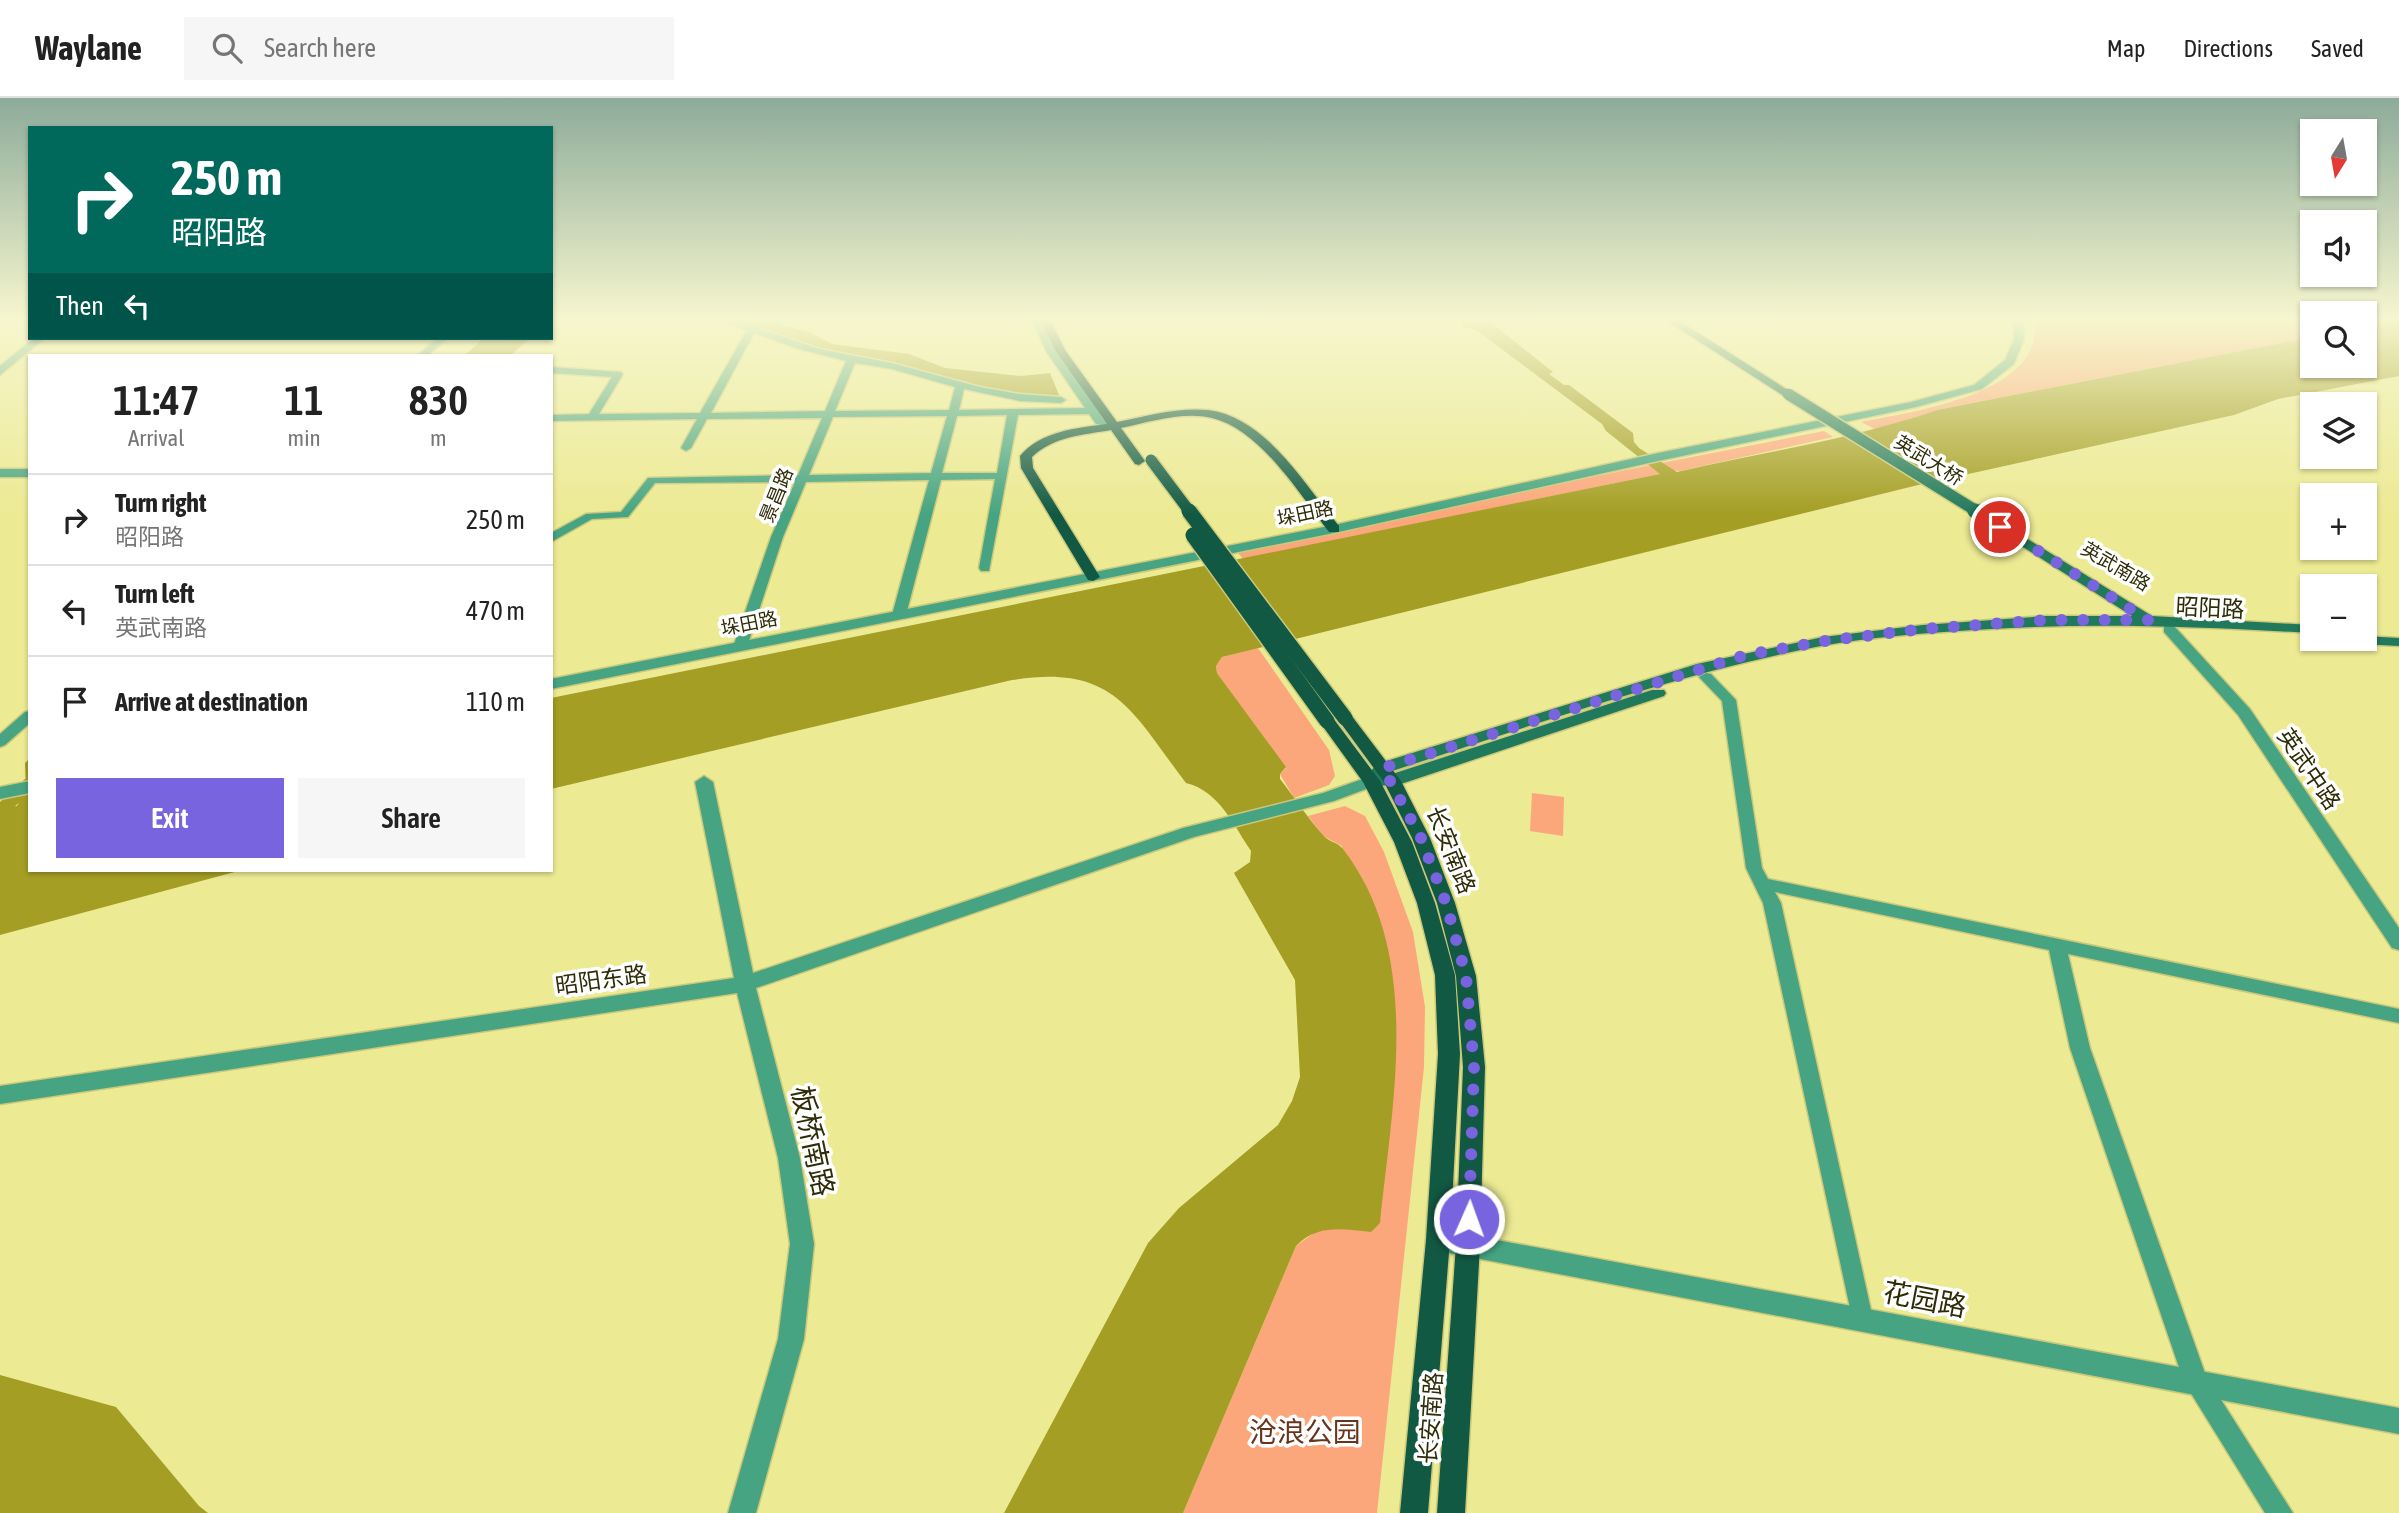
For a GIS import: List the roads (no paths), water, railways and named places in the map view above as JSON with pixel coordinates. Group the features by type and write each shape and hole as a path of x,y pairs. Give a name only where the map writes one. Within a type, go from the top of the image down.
{"main road":[{"name":"长安南路","path":"1087,383 1121,425"},
{"name":"长安南路","path":"1094,383 1145,461 1336,720 1382,776 1421,838 1446,903 1466,976 1474,1067 1468,1245 1451,1513"},
{"path":"1776,383 1794,394"},
{"path":"1777,383 1794,394"},
{"name":"英武大桥","path":"1794,394 1984,513"},
{"path":"1093,578 1027,468 1026,456 1035,445 1047,439 1192,414 1233,419 1255,436 1334,529"},
{"name":"英武南路","path":"1984,513 2148,620"},
{"name":"英武南路","path":"1984,513 2169,624"},
{"name":"昭阳路","path":"1382,776 1746,655 1824,641 1923,629 2046,620 2148,620 2300,636"},
{"name":"昭阳路","path":"1382,776 1751,664 1927,635 2050,627 2169,624 2300,629"},
{"path":"2377,633 2399,634"},
{"path":"2377,641 2399,642"},
{"name":"长安南路","path":"1382,776 1422,891 1445,975 1449,1054 1438,1240 1414,1513"}],"street":[{"path":"592,418 613,383"},
{"path":"686,448 722,383"},
{"name":"景昌路","path":"740,647 777,537 842,383"},
{"path":"947,383 1036,400 1062,400"},
{"path":"1073,383 1100,422 1121,425"},
{"name":"垛田路","path":"553,684 1334,529 1658,457 1912,405 1978,387 1983,383"},
{"path":"899,615 933,477 960,387"},
{"path":"553,418 1092,411"},
{"path":"985,568 1013,412"},
{"path":"0,473 28,473"},
{"path":"553,536 590,516 624,515 652,480 1000,476"},
{"name":"英武中路","path":"2169,624 2244,712 2399,943"},
{"path":"1706,677 1729,700 1754,868 1772,903 1862,1319"},
{"path":"0,742 28,717"},
{"name":"昭阳东路","path":"0,1095 745,984 1189,832 1328,797 1382,776"},
{"name":"板桥南路","path":"704,782 745,984 789,1158 802,1244 791,1339 743,1513"},
{"path":"0,793 28,787"},
{"path":"1763,884 2399,1016"},
{"path":"2057,944 2080,1048 2196,1382 2280,1513"},
{"name":"花园路","path":"1438,1240 2399,1422"}],"waterway":[{"path":"0,811 28,785"}],"park label":[{"name":"沧浪公园","path":"1305,1432"}]}
